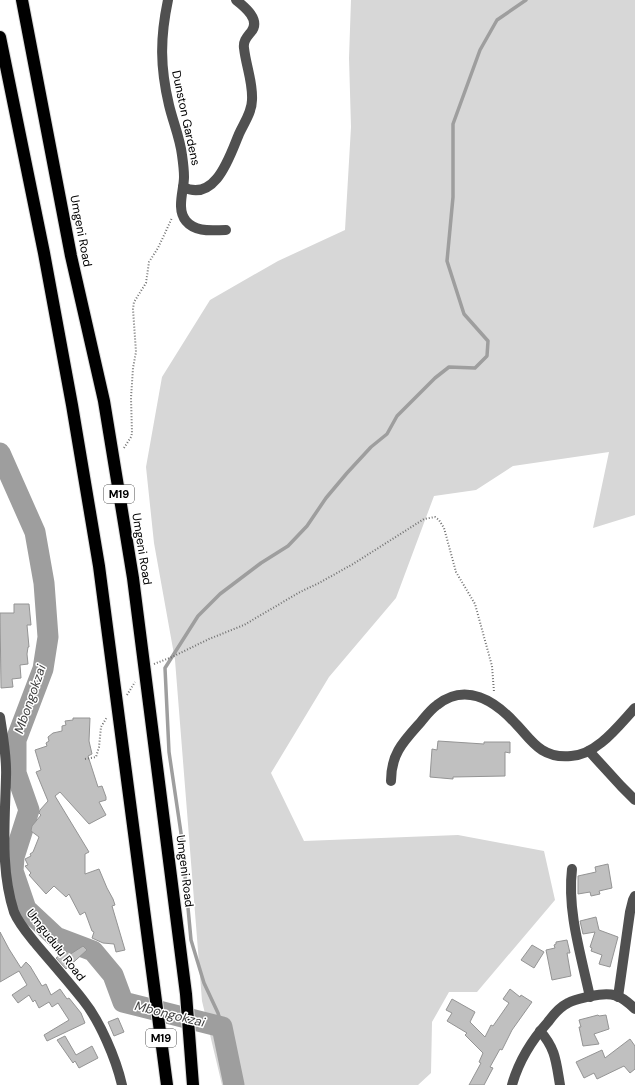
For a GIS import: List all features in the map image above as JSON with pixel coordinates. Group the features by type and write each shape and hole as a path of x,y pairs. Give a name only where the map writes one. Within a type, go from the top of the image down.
{"highway":[{"name":"Umgeni Road","path":"22,0 72,256 104,401 133,578 186,994 193,1085"},
{"name":"M19","path":"0,37 48,276 99,566 167,1085"}],"street":[{"name":"Dunston Gardens","path":"168,0 162,33 161,52 168,100 182,154 184,177 182,210 185,220 197,229 226,230"},
{"path":"183,187 191,190 197,190 208,186 217,180 232,151 252,103 252,87 244,47 246,38 253,28 252,16 247,8 236,0"},
{"path":"391,781 392,764 398,750 437,704 453,696 476,696 493,703 508,715 535,745 543,751 554,755 565,756 580,755 589,751 606,738 635,708"},
{"name":"Umgudulu Road","path":"0,717 6,776 3,790 2,840 2,863 5,885 14,912 23,927 84,1002 100,1028 112,1054 122,1085"},
{"path":"589,751 635,800"},
{"path":"572,869 570,892 572,907 590,997"},
{"path":"618,996 630,912 635,896"},
{"path":"512,1085 525,1051 553,1015 567,1003 590,997 607,995 618,996 625,999 635,1009"},
{"path":"540,1031 553,1048 560,1085"}],"path":[{"path":"122,449 131,437 132,433 131,398 133,368 136,352 133,309 134,302 146,283 149,262 158,248 174,216"},
{"path":"172,658 209,639 244,625 300,592 353,564 424,519 435,517 444,528 456,572 475,604 492,666 493,703"}],"shaded area":[{"path":"351,0 635,0 635,515 593,528 609,452 513,466 476,490 434,496 396,598 329,677 271,773 304,841 458,835 544,851 555,900 477,992 449,992 432,1022 431,1073 418,1085 222,1085 202,1001 175,660 154,543 146,467 162,377 210,300 278,261 345,230 351,127 349,58"}],"building":[{"path":"14,604 29,604 31,625 27,625 29,647 27,654 28,664 20,665 21,678 12,679 13,687 1,688 0,613 14,613"},
{"path":"73,718 90,718 89,741 92,754 88,756 98,787 102,786 106,797 106,800 99,802 106,815 89,824 60,792 55,796 89,852 85,854 85,874 99,869 113,899 115,905 112,906 125,950 116,952 114,944 103,943 92,938 94,932 92,931 85,912 80,915 69,894 66,897 54,886 46,894 29,875 31,873 25,866 28,865 25,859 31,856 30,854 33,852 39,837 31,831 32,826 41,815 39,813 40,810 48,801 36,772 41,770 35,750 47,746 46,743 49,741 48,737 53,733 62,731 62,726 66,725 65,721 73,720"},
{"path":"438,741 484,744 484,742 510,742 510,753 505,752 505,776 453,777 453,779 430,777 432,749 437,750"},
{"path":"608,864 612,888 599,891 600,894 591,896 590,892 578,894 578,876 596,872 595,867"},
{"path":"596,917 599,930 618,937 610,967 599,964 602,955 591,951 592,948 590,947 595,932 583,934 580,921"},
{"path":"0,932 21,968 26,962 42,986 46,984 51,995 60,989 67,999 69,998 81,1013 85,1023 47,1041 44,1035 69,1020 58,1003 52,1007 49,1002 39,1008 35,1000 33,1002 29,995 18,1003 12,995 27,985 19,971 0,982"},
{"path":"567,940 570,953 567,953 571,976 552,980 546,950 555,948 554,945 556,942"},
{"path":"532,945 544,952 534,968 521,960"},
{"path":"83,946 87,950 66,969 56,958 66,951 69,955"},
{"path":"510,989 520,997 521,995 532,1002 512,1030 502,1050 500,1049 490,1067 493,1068 484,1085 469,1085 481,1063 479,1062 483,1053 465,1035 467,1033 447,1021 452,1013 446,1010 452,999 475,1012 470,1022 485,1037 491,1025 493,1026 509,1003 503,999"},
{"path":"598,1015 606,1015 609,1029 594,1034 599,1044 583,1046 579,1020"},
{"path":"118,1018 124,1032 114,1036 108,1022"},
{"path":"65,1036 76,1055 92,1046 98,1058 79,1068 75,1061 73,1063 57,1040"},
{"path":"630,1039 635,1046 635,1069 630,1073 624,1066 597,1079 594,1073 584,1078 576,1062 602,1050 605,1058"}],"waterway":[{"path":"222,1027 218,1013 204,983 191,940 181,833 169,752 165,668 198,616 220,594 261,563 288,546 307,526 326,498 347,473 371,447 387,434 397,416 435,378 449,367 475,368 487,356 488,341 464,314 447,261 453,197 453,124 480,50 497,20 526,0"},
{"name":"Mbongokzai","path":"0,453 35,532 44,583 48,637 43,669 16,740 16,773 29,810 14,857 13,871 26,909 56,937 93,951 113,975 123,1002 222,1027 234,1085"}]}
